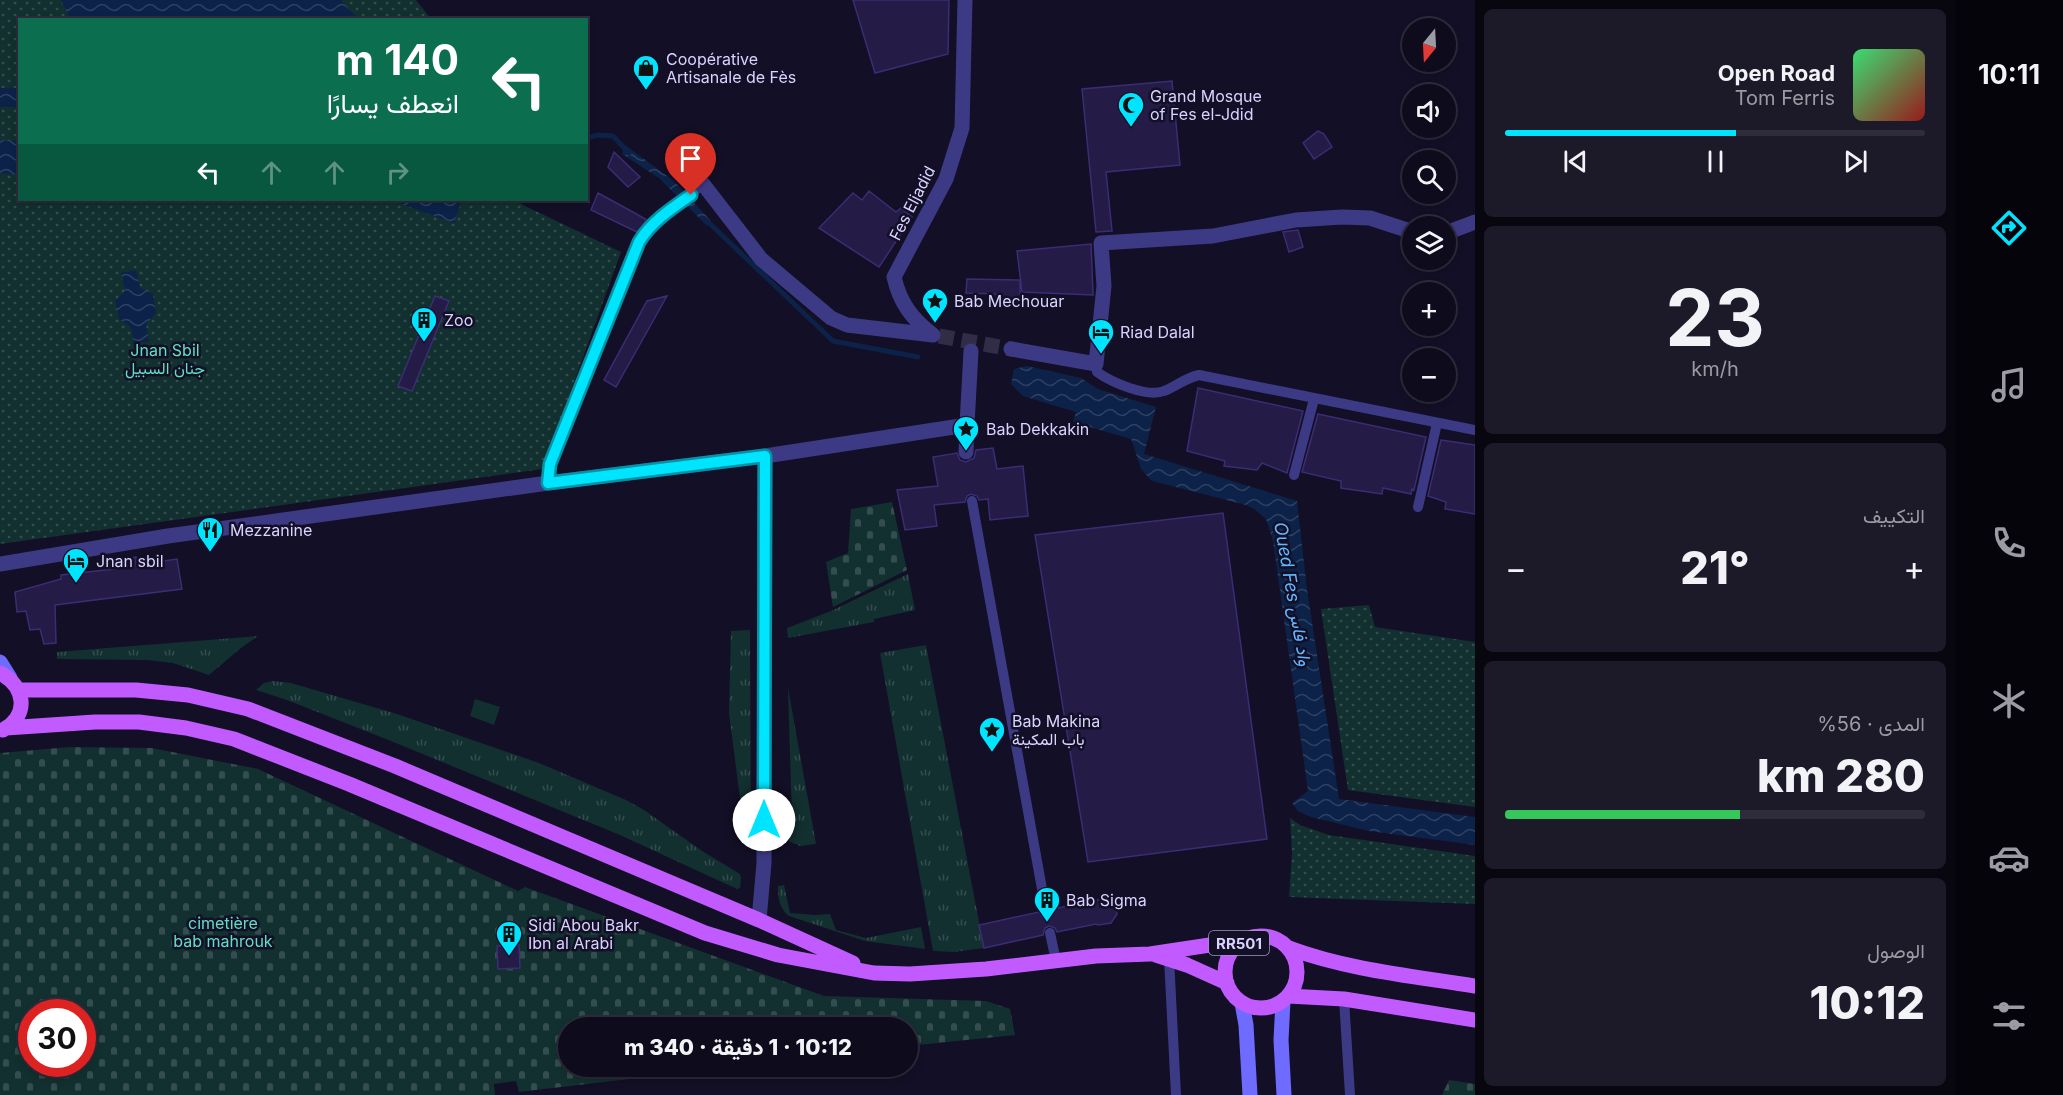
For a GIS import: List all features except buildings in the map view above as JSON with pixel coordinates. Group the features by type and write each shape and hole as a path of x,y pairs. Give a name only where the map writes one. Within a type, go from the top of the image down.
{"main road":[{"path":"0,662 21,707 18,716 3,730"},
{"path":"10,680 188,694 248,709 395,766 759,920 874,973"},
{"path":"3,730 73,723 140,722 186,728 234,739 329,776 705,933 778,954 874,973 910,974 986,969 1096,956 1150,954 1243,940"},
{"name":"RR501","path":"1227,982 1225,971 1227,958 1233,948 1252,936 1272,937 1289,948 1318,959 1475,986"},
{"name":"RR501","path":"1284,1095 1281,1040 1285,998 1295,985 1298,972 1289,948"},
{"path":"1150,954 1169,958 1227,982 1230,990 1242,1002 1252,1007 1274,1006 1285,998 1344,999 1475,1020"},
{"path":"1242,1002 1246,1025 1250,1095"}],"street":[{"name":"Fes Eljadid","path":"703,184 761,259 831,318 847,325 936,336 918,323 905,307 894,277 946,179 962,128 966,0"},
{"path":"1011,349 1096,364 1104,286 1101,243 1213,236 1296,220 1342,217 1370,218 1402,228"},
{"path":"1456,229 1475,222"},
{"path":"966,452 971,351"},
{"path":"0,564 168,536 548,483 765,456 967,425"},
{"path":"759,920 764,863 765,456"}],"lane":[{"path":"548,483 550,464 639,242 652,225 703,184"},
{"path":"1096,364 1097,372 1119,385 1156,393 1189,377 1199,375 1475,430"},
{"path":"1294,475 1314,399"},
{"path":"1418,507 1437,423"},
{"path":"972,501 1046,910"},
{"path":"1050,933 1056,961"},
{"path":"1169,958 1176,1095"},
{"path":"1344,999 1350,1095"}],"green space":[{"name":"Jnan Sbil جنان السبيل","path":"0,0 416,0 430,18 18,18 18,201 521,201 521,204 621,252 543,469 0,544"},
{"path":"892,502 907,570 833,607 826,562 848,553 851,509"},
{"path":"908,574 915,610 874,619 874,622 788,638 787,628 831,611"},
{"path":"1369,605 1375,627 1475,642 1475,807 1348,790 1321,609"},
{"path":"750,630 751,844 746,844 729,713 731,631"},
{"path":"258,636 209,675 173,663 147,660 57,659 57,652"},
{"path":"926,645 984,948 954,952 933,951 880,653"},
{"path":"273,681 291,683 397,714 539,763 626,800 740,874 740,888 737,889 620,835 391,741 256,690 264,683"},
{"path":"788,688 816,844 800,846 781,838 782,820 792,820"},
{"path":"475,699 500,707 494,725 470,716"},
{"name":"cimetière bab mahrouk","path":"70,747 152,748 258,769 518,891 525,887 824,996 986,1001 1010,1009 1015,1035 918,1045 918,1017 558,1017 558,1077 646,1077 519,1092 516,1081 494,1084 495,1095 0,1095 0,753"},
{"path":"1290,818 1300,825 1329,835 1475,856 1475,904 1289,897 1292,853"},
{"path":"784,885 790,913 830,914 836,930 866,938 921,927 925,949 865,941 789,916 783,910 779,899 778,886"},
{"path":"1449,1080 1475,1084 1475,1095 1442,1095"}],"water":[{"path":"61,0 341,0 357,18 70,18"},
{"path":"0,88 18,88 18,107 0,107"},
{"path":"0,140 18,141 18,175 0,173"},
{"path":"625,145 674,181 711,221 707,226 659,178 622,154"},
{"path":"393,201 462,201 454,223"},
{"path":"136,270 140,288 153,294 156,313 146,324 149,341 134,344 131,327 119,319 115,301 125,291 121,273"},
{"path":"1027,366 1081,378 1098,389 1156,407 1144,454 1297,501 1307,589 1339,799 1475,817 1475,845 1369,831 1311,817 1298,811 1292,803 1308,791 1273,541 1266,519 1246,505 1152,481 1141,469 1131,439 1073,422 1076,412 1023,396 1011,384 1014,369"}],"waterway":[{"name":"Oued Fes واد فاس","path":"588,138 598,135 613,136 629,153"},
{"name":"Oued Fes واد فاس","path":"706,220 833,341 918,357"}],"tunnel":[{"path":"939,336 1011,349"}],"place":[{"name":"Coopérative Artisanale de Fès","path":"646,91"},
{"name":"Grand Mosque of Fes el-Jdid","path":"1131,128"},
{"name":"Bab Mechouar","path":"935,324"},
{"name":"Zoo","path":"424,343"},
{"name":"Riad Dalal","path":"1101,355"},
{"name":"Bab Dekkakin","path":"966,452"},
{"name":"Mezzanine","path":"210,553"},
{"name":"Jnan sbil","path":"76,584"},
{"name":"Bab Makina باب المكينة","path":"992,753"},
{"name":"Bab Sigma","path":"1047,923"},
{"name":"Sidi Abou Bakr Ibn al Arabi","path":"509,957"}],"route":[{"path":"691,195 652,225 639,242 548,469 548,483 765,456 764,820"}]}
